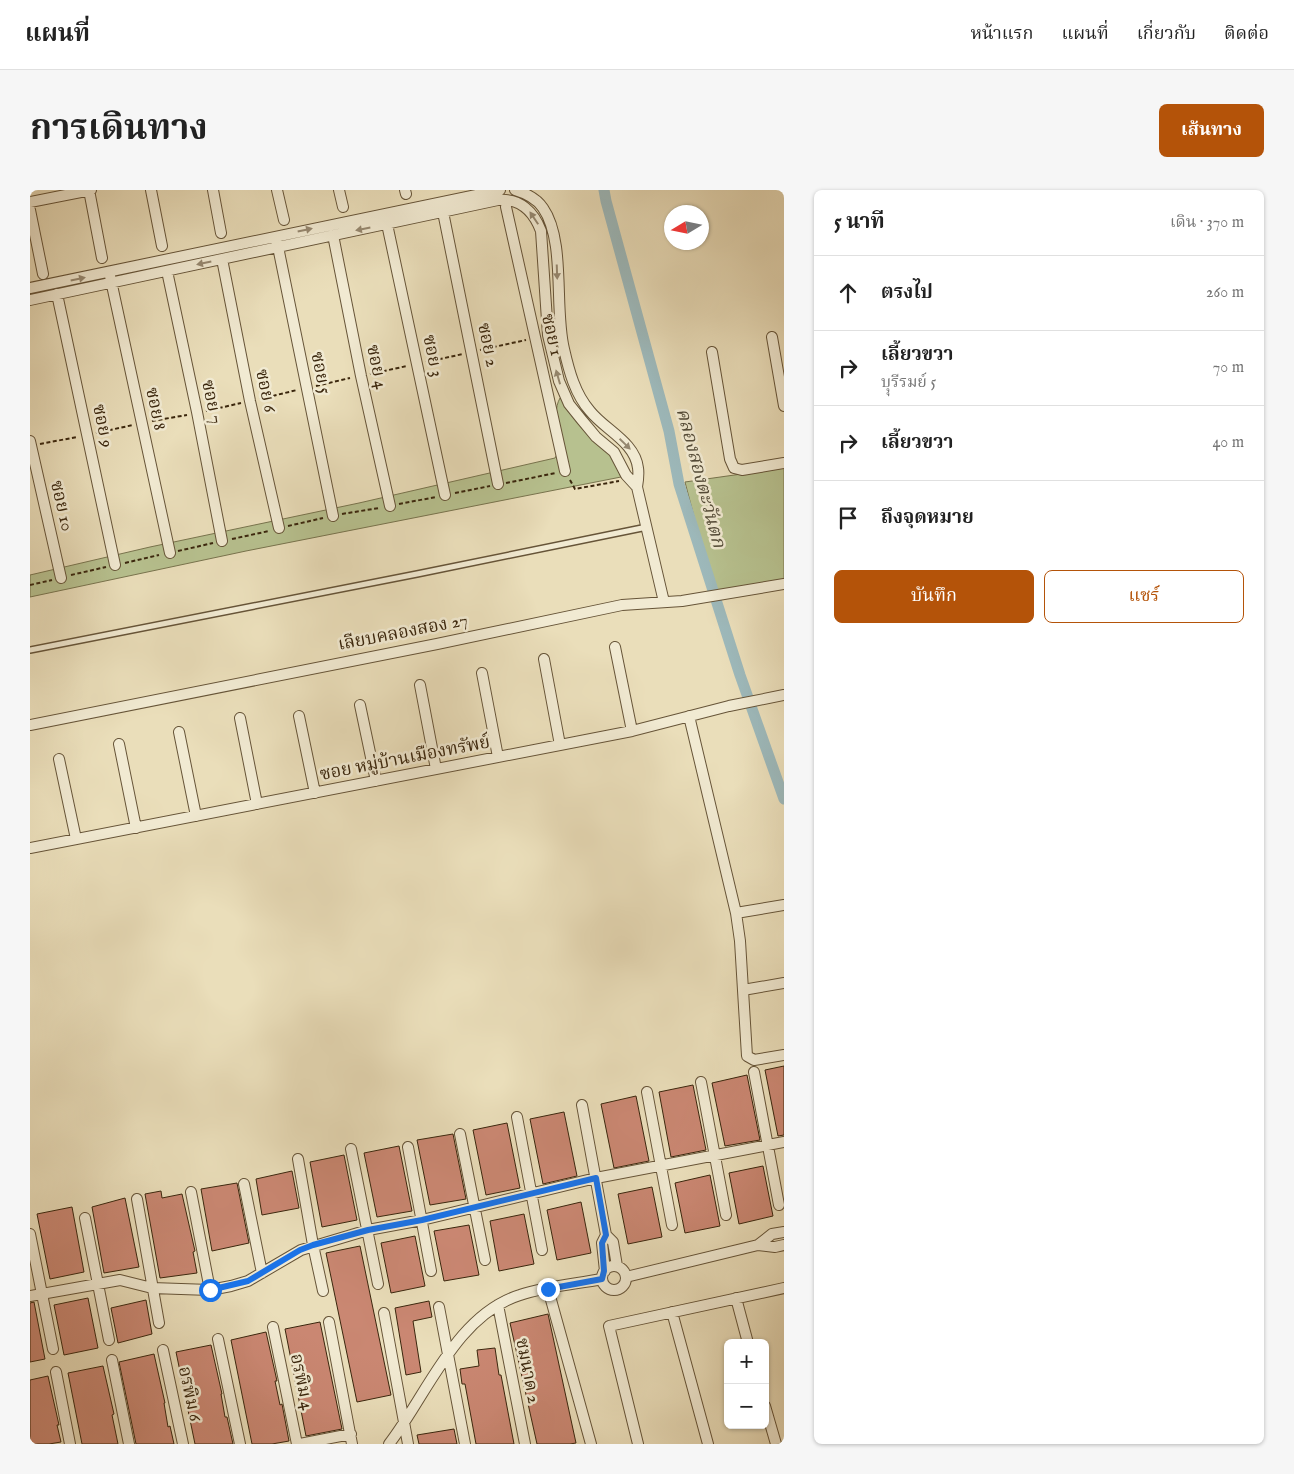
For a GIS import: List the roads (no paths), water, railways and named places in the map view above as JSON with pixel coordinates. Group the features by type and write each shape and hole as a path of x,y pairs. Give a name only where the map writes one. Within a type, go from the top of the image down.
{"street":[{"path":"30,202 90,190 102,258"},
{"path":"151,190 162,246"},
{"path":"213,190 222,233"},
{"path":"277,190 284,220"},
{"path":"339,190 342,207"},
{"path":"30,300 276,236 500,190"},
{"path":"515,190 524,193 542,206 548,216 557,256 560,325 568,370 577,390 590,412 631,449 636,458 638,468 637,487 664,602"},
{"path":"30,288 167,271 506,200 522,205 534,215 541,231 548,330 559,382 569,404 580,419 596,437 614,452 626,475 637,487"},
{"name":"ซอย 1","path":"506,207 565,471"},
{"path":"30,210 44,274"},
{"name":"ซอย 2","path":"443,212 498,484"},
{"name":"ซอย 3","path":"387,224 445,495"},
{"name":"ซอย 4","path":"333,235 361,376 390,506"},
{"name":"ซอย 5","path":"276,236 333,516"},
{"name":"ซอย 6","path":"222,259 250,401 279,528"},
{"name":"ซอย 7","path":"167,271 222,541"},
{"name":"ซอย 8","path":"111,278 170,553"},
{"name":"ซอย 9","path":"57,294 115,565"},
{"path":"535,338 560,325"},
{"path":"772,337 784,406"},
{"path":"712,352 730,459 734,468 742,470 784,463"},
{"path":"580,419 590,412"},
{"name":"ซอย 10","path":"30,443 61,578"},
{"name":"เลียบคลองสอง 27","path":"30,725 622,605 682,601 784,584"},
{"path":"615,647 632,731"},
{"path":"544,659 560,745"},
{"path":"482,673 498,757"},
{"path":"420,685 436,769"},
{"name":"ซอย หมู่บ้านเมืองทรัพย์","path":"30,848 632,731 729,706 784,695"},
{"path":"360,705 376,781"},
{"path":"300,716 315,793"},
{"path":"689,716 736,913 747,1056 754,1060 784,1055"},
{"path":"240,718 257,804"},
{"path":"179,732 196,816"},
{"path":"119,744 136,828"},
{"path":"59,759 76,839"},
{"path":"736,913 784,905"},
{"path":"743,990 784,983"},
{"path":"754,1072 779,1205"},
{"path":"701,1082 726,1215"},
{"path":"647,1092 672,1225"},
{"path":"582,1105 606,1235 613,1242 617,1266 625,1272 626,1277 624,1285 617,1289 609,1288 604,1283 602,1243 606,1235"},
{"path":"517,1117 542,1250"},
{"path":"460,1134 485,1260"},
{"path":"30,1296 120,1280 152,1288 210,1290 248,1281 300,1250 313,1245 368,1230 476,1208 596,1178 784,1142"},
{"path":"408,1147 431,1271"},
{"path":"351,1149 378,1284"},
{"path":"298,1159 313,1245 324,1291"},
{"path":"244,1184 262,1273"},
{"path":"191,1192 210,1290"},
{"path":"137,1200 159,1323"},
{"path":"85,1218 109,1340"},
{"path":"758,1245 772,1234 784,1232"},
{"path":"30,1234 53,1349"},
{"path":"626,1277 758,1245 775,1247 784,1245"},
{"path":"389,1444 404,1424 447,1356 474,1322 498,1305 520,1295 604,1275 612,1266 617,1266"},
{"path":"638,1444 609,1326 784,1288"},
{"path":"548,1289 591,1444"},
{"path":"736,1298 747,1339"},
{"name":"ชมนาด 2","path":"498,1305 525,1444"},
{"path":"439,1307 464,1444"},
{"path":"672,1312 708,1444"},
{"path":"384,1313 408,1444"},
{"path":"298,1444 352,1439 329,1322"},
{"name":"อรพิม 4","path":"273,1327 298,1444"},
{"path":"218,1338 240,1444"},
{"name":"อรพิม 6","path":"163,1350 183,1444"},
{"path":"112,1360 129,1444"},
{"path":"56,1372 70,1444"},
{"path":"769,1420 776,1444"}],"lane":[{"path":"30,650 647,527"}],"waterway":[{"name":"คลองสองตะวันตก","path":"604,190 669,431 679,484 740,675 784,799"}]}
